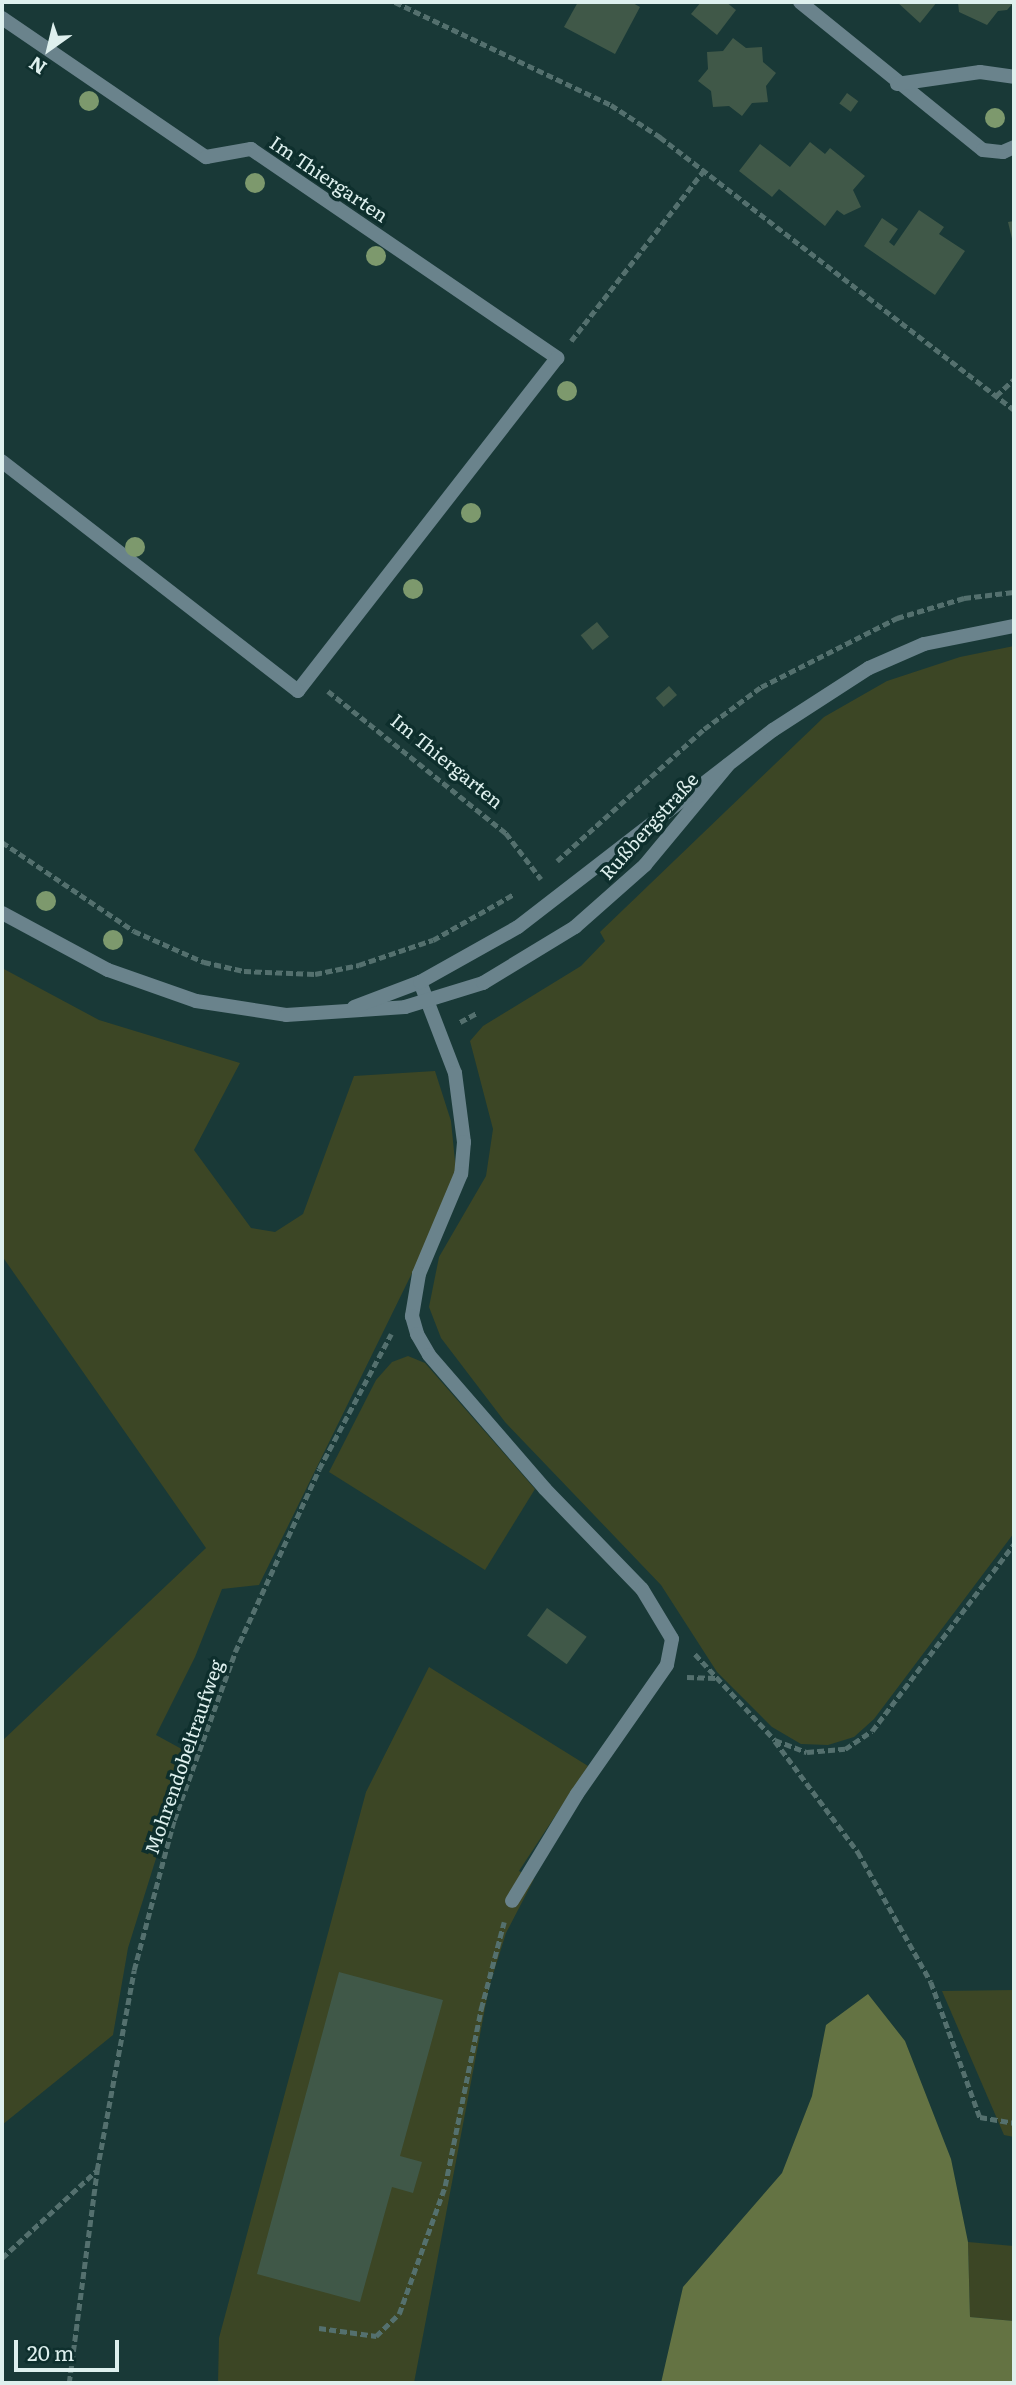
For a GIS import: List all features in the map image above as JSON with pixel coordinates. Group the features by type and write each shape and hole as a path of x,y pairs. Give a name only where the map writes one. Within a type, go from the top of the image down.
{"street":[{"path":"800,2 897,84 982,150 1003,152 1014,147"},
{"name":"Im Thiergarten","path":"2,18 206,157 251,149 557,358"},
{"path":"897,84 980,72 1014,77"},
{"path":"2,461 298,691 557,358"},
{"name":"Rußbergstraße","path":"329,1014 420,982 518,927 813,701 869,668 924,644 1014,626"},
{"name":"Rußbergstraße","path":"2,913 108,970 196,1001 242,1011 329,1014 428,1001 493,978 575,927 645,865 728,765"},
{"path":"420,982 454,1073 464,1142 461,1174 419,1274 413,1301 416,1334 429,1355 545,1489 642,1589 672,1639 667,1665 577,1794 512,1901"}],"path":[{"path":"395,2 611,105 705,169 1014,410"},
{"path":"557,358 705,169"},
{"path":"996,396 1014,379"},
{"path":"528,884 704,729 761,687 897,618 964,598 1014,592"},
{"name":"Im Thiergarten","path":"310,676 506,833 548,888"},
{"path":"2,842 81,899 144,936 204,962 266,974 315,974 401,953 466,924 518,892"},
{"name":"Mohrendobeltraufweg","path":"69,2383 97,2170 134,1970 178,1807 234,1653 318,1469 413,1301"},
{"path":"775,1740 807,1752 845,1749 872,1731 1014,1544"},
{"path":"692,1650 775,1740 858,1852 931,1982 980,2117 1014,2123"},
{"path":"319,2328 376,2336 399,2314 445,2186 481,2009 512,1901"},
{"path":"2,2258 97,2170"}],"green space":[{"path":"1014,646 1014,1533 874,1719 854,1737 828,1745 801,1744 772,1727 717,1672 661,1585 505,1422 441,1338 429,1307 439,1257 486,1176 493,1129 470,1041 483,1026 581,966 605,941 600,932 824,717 887,681 960,657"},
{"path":"2,968 99,1020 240,1063 194,1150 251,1228 275,1232 303,1214 354,1076 435,1071 451,1121 456,1171 439,1218 259,1585 222,1589 195,1657 156,1735 189,1753 128,1948 113,2035 2,2125 2,1741 206,1548 2,1256"},
{"path":"408,1356 425,1363 535,1489 485,1570 329,1472 376,1380 392,1362"},
{"path":"429,1667 588,1766 519,1871 534,1879 506,1933 489,1987 414,2383 218,2383 219,2338 366,1792"},
{"path":"1014,1990 1014,2137 1004,2135 942,1991"},
{"path":"868,1994 905,2041 951,2159 968,2242 970,2317 1014,2321 1014,2383 661,2383 683,2287 782,2173 812,2096 826,2025"},
{"path":"968,2242 1014,2246 1014,2321 970,2317"}],"building":[{"path":"578,2 631,2 640,7 615,54 564,27"},
{"path":"701,2 726,2 736,10 717,35 691,14"},
{"path":"897,2 937,2 920,23"},
{"path":"958,2 1014,2 1007,10 998,11 987,25 959,12"},
{"path":"733,38 746,48 762,47 763,62 776,73 766,86 768,102 752,103 742,116 729,106 713,107 711,91 698,81 708,69 707,52 723,51"},
{"path":"847,93 858,101 851,112 839,104"},
{"path":"810,142 825,154 830,148 865,176 853,190 861,207 844,215 837,210 825,226 779,189 772,197 739,171 760,144 790,167"},
{"path":"919,210 944,227 939,234 965,251 935,295 864,246 882,218 898,229 889,242 894,246"},
{"path":"1014,221 1014,243 1013,243 1008,222"},
{"path":"597,622 609,637 593,650 581,635"},
{"path":"669,686 677,695 664,707 656,698"},
{"path":"547,1608 587,1637 567,1664 527,1636"},
{"path":"339,1972 443,2000 400,2156 422,2162 413,2193 392,2187 360,2302 257,2274"}]}
